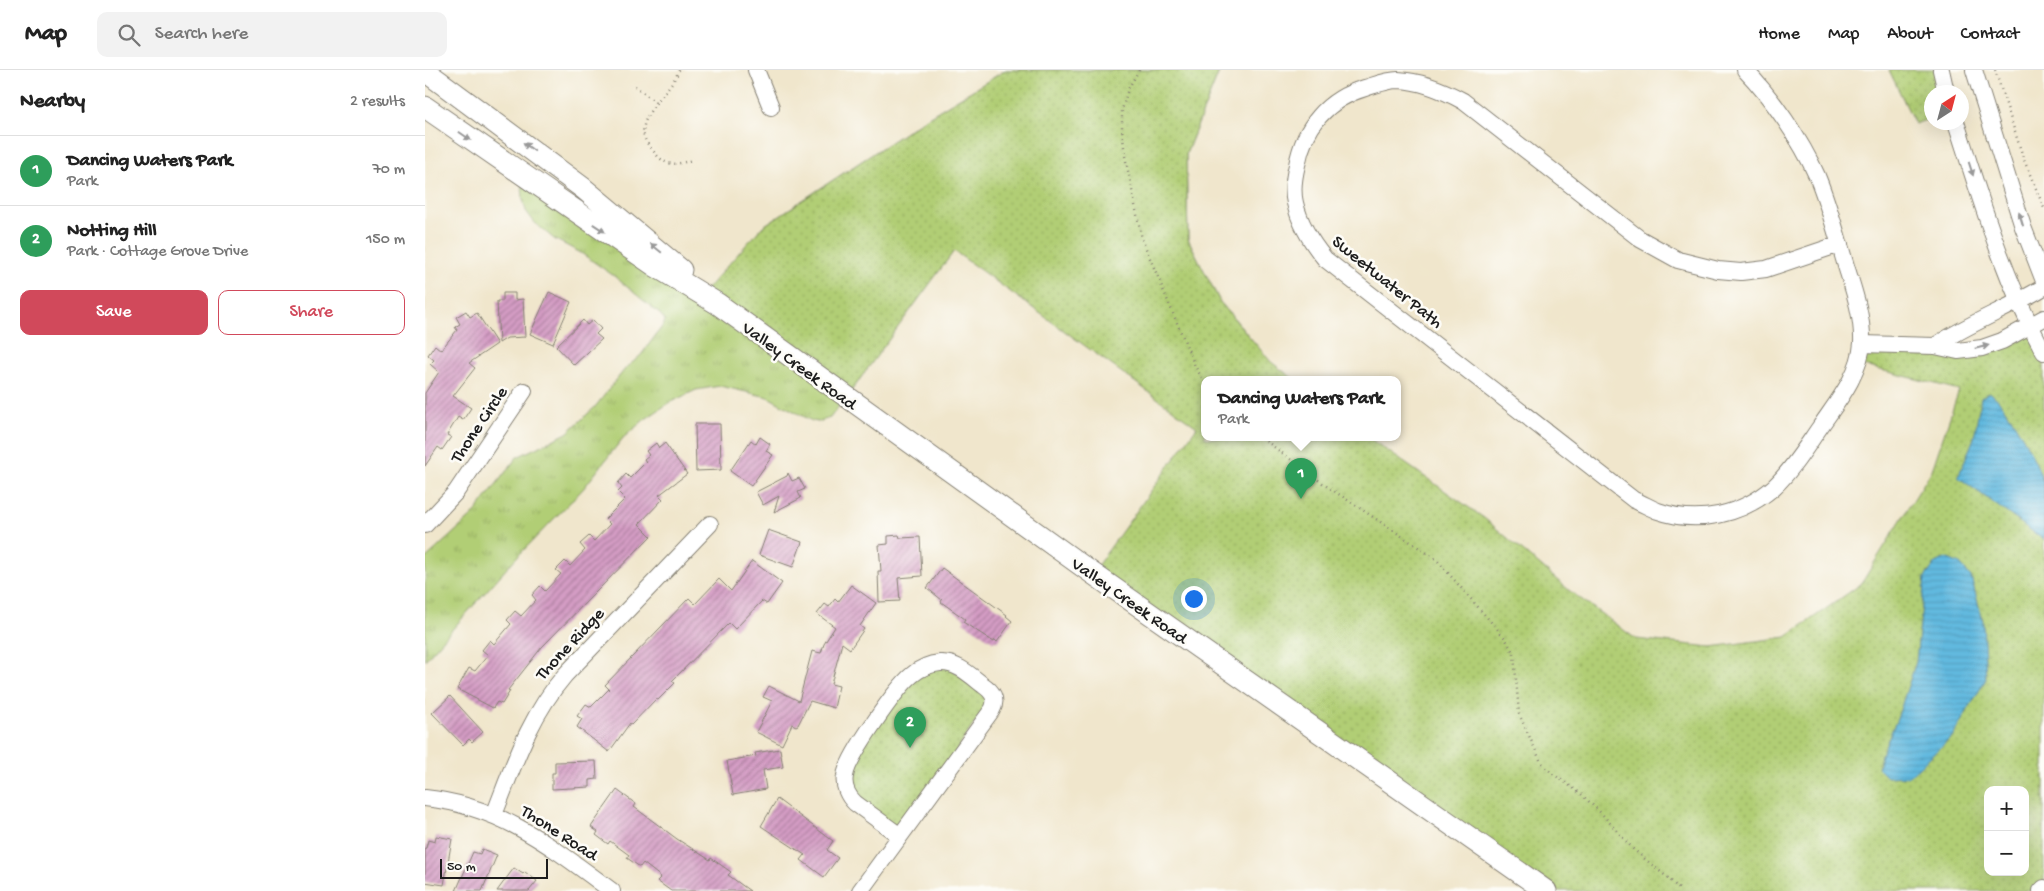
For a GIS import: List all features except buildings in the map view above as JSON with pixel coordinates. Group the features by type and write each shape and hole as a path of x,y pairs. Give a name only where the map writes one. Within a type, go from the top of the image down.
{"main road":[{"name":"Valley Creek Road","path":"425,71 583,188 665,255 718,304"},
{"name":"Valley Creek Road","path":"425,108 657,267 718,304 1091,574 1546,891"}],"street":[{"path":"756,70 771,107"},
{"name":"Sweetwater Path","path":"1745,70 1773,102 1816,176 1840,244 1856,298 1862,344 1856,366 1842,396 1791,467 1775,486 1764,495 1737,510 1714,516 1687,518 1657,511 1634,500 1325,259 1311,242 1301,222 1295,201 1294,177 1299,152 1311,125 1327,107 1349,92 1397,80 1441,89 1463,101 1640,239 1678,260 1718,270 1749,271 1766,269 1840,244"},
{"path":"1941,70 1944,85"},
{"path":"1974,70 2023,227 2044,281"},
{"path":"1959,130 1986,217 2018,303 2044,352"},
{"path":"1935,346 1954,333 2018,303 2044,287"},
{"path":"1862,344 1935,346 1958,351 1982,348 2030,327 2044,318"},
{"name":"Thone Circle","path":"425,525 456,492 524,391"},
{"name":"Thone Ridge","path":"494,814 526,735 547,697 565,674 710,524"},
{"path":"860,891 900,836 994,706 993,695 988,688 955,665 941,663 924,667 905,682 861,742 845,774 846,789 849,797 900,836"},
{"name":"Thone Road","path":"425,798 460,804 494,814 537,836 612,891"},
{"path":"2041,891 2044,888"}],"path":[{"path":"679,70 673,82 645,120 643,128 645,141 659,158 668,164 674,165 693,160"},
{"path":"1139,70 1128,89 1122,110 1125,156 1142,239 1201,376"},
{"path":"1995,70 2024,160 2044,208"},
{"path":"635,86 656,103"},
{"path":"1266,441 1325,486 1436,559 1505,638 1514,654 1519,714 1541,762 1553,774 1580,793 1602,814 1633,849 1681,891"}],"green space":[{"path":"1006,70 1221,70 1186,154 1188,239 1220,302 1245,331 988,204 830,418 818,422 812,421 768,397 720,386 696,390 669,403 644,420 623,438 583,489 515,559 425,660 425,559 473,515 517,457 567,433 595,407 625,369 641,355 665,320 614,276 581,253 554,239 535,223 526,211 522,185 715,303 762,227 930,116"},
{"path":"1006,70 1221,70 1186,154 1188,239 1220,302 1271,362 1290,376 1201,376 1201,441 1373,441 1484,518 1570,591 1636,639 1711,647 1786,637 1861,584 1932,470 1959,390 1856,365 1862,344 1958,351 2030,327 2044,352 2044,888 2041,891 1546,891 1092,573 1197,427 954,251 846,398 704,292 762,227 930,116"},
{"path":"1889,70 1941,70 1944,85 1924,85 1924,121 1915,124"},
{"path":"941,663 993,695 900,836 855,803 848,765 899,689"}],"water":[{"path":"1989,392 2004,407 2029,449 2041,476 2044,485 2044,540 1958,477 1974,438 1981,398"},
{"path":"1946,558 1960,564 1971,577 1983,621 1986,679 1952,737 1909,776 1887,777 1878,768 1881,755 1897,719 1916,662 1925,577 1936,563"}],"place":[{"name":"Dancing Waters Park","path":"1301,499"},
{"name":"Notting Hill","path":"910,748"}]}
